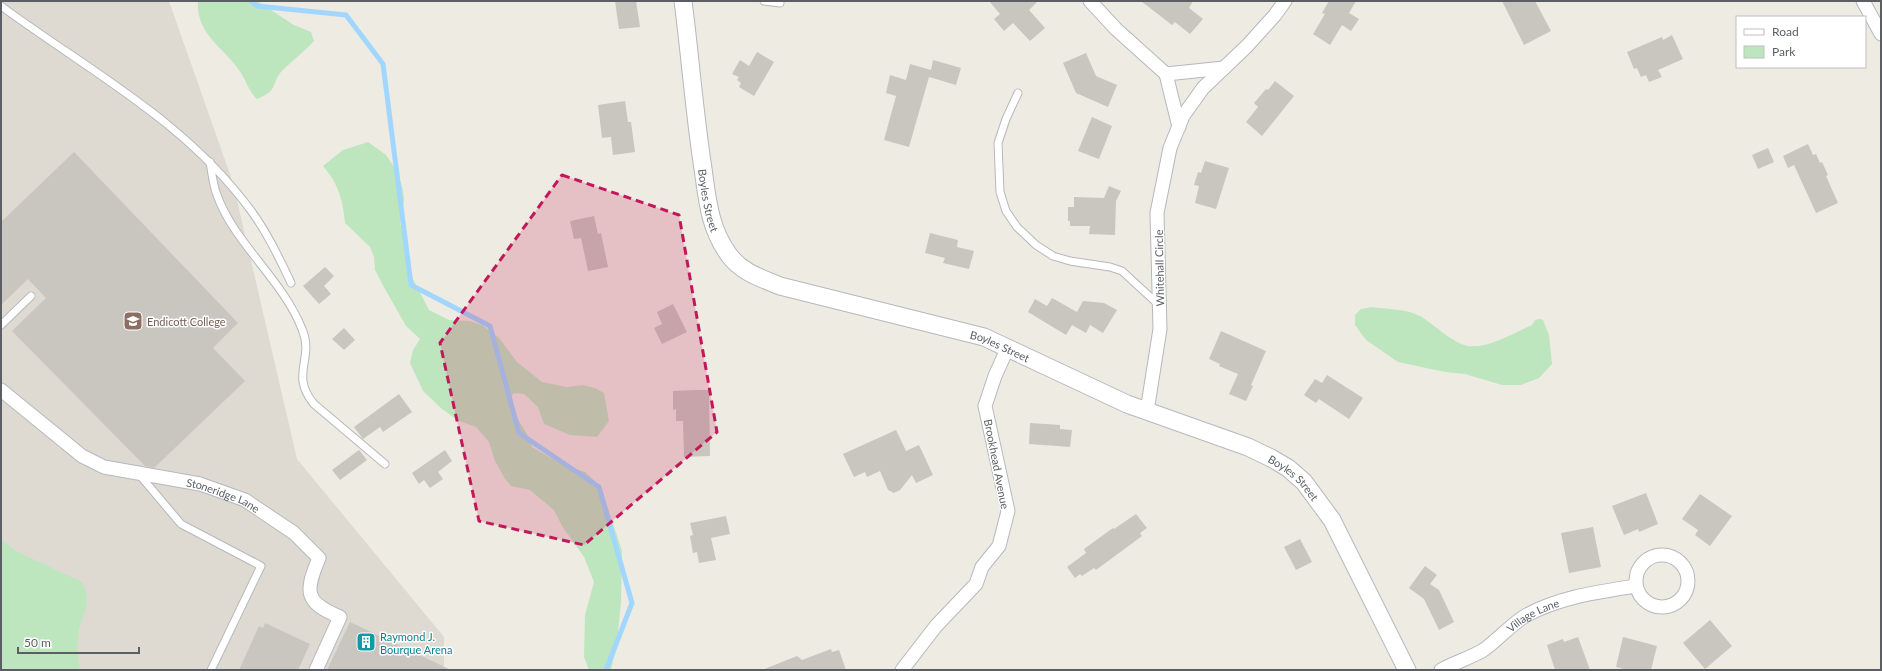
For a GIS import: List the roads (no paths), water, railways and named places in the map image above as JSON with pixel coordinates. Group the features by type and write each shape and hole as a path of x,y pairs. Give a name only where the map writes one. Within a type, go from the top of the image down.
{"street":[{"name":"Boyles Street","path":"683,1 708,207 719,238 729,254 740,267 756,276 780,286 941,325 984,338 1008,347 1039,364 1127,404 1248,447 1288,468 1304,482 1332,520 1407,670"},
{"path":"1090,1 1116,29 1166,74 1179,127"},
{"name":"Whitehall Circle","path":"1147,410 1160,329 1157,213 1170,148 1183,116 1203,88 1247,46 1285,1"},
{"path":"1863,1 1881,34"},
{"path":"1166,74 1224,68"},
{"name":"Brookhead Avenue","path":"902,670 936,626 976,584 982,567 998,546 1008,511 985,406 995,376 1008,347"},
{"name":"Stoneridge Lane","path":"1,390 82,456 104,467 200,484 245,500 294,534 319,558 312,576 309,592 314,603 340,617 316,670"},
{"path":"1662,554 1679,560 1688,575 1686,592 1678,602 1667,607 1655,606 1644,600 1639,594 1636,586 1636,577 1639,568 1645,561 1662,554"},
{"name":"Village Lane","path":"1441,670 1483,650 1506,629 1525,616 1548,606 1576,596 1636,586"}],"lane":[{"path":"764,1 780,3"},
{"path":"1,6 165,121 210,162 252,212 278,256 291,284"},
{"path":"1018,93 1006,118 998,143 1000,192 1006,211 1017,227 1036,245 1054,256 1122,271 1159,305"},
{"path":"210,162 216,194 225,213 256,259 280,288 302,328 306,344 302,377 303,388 307,395 314,404 385,464"},
{"path":"1,325 31,296"},
{"path":"138,473 181,524 261,566 210,670"}],"waterway":[{"path":"251,1 257,6 346,15 383,64 411,285 490,326 519,433 599,487 632,603 606,670"}],"place":[{"name":"Endicott College","path":"133,321"},
{"name":"Raymond J. Bourque Arena","path":"366,642"}]}
